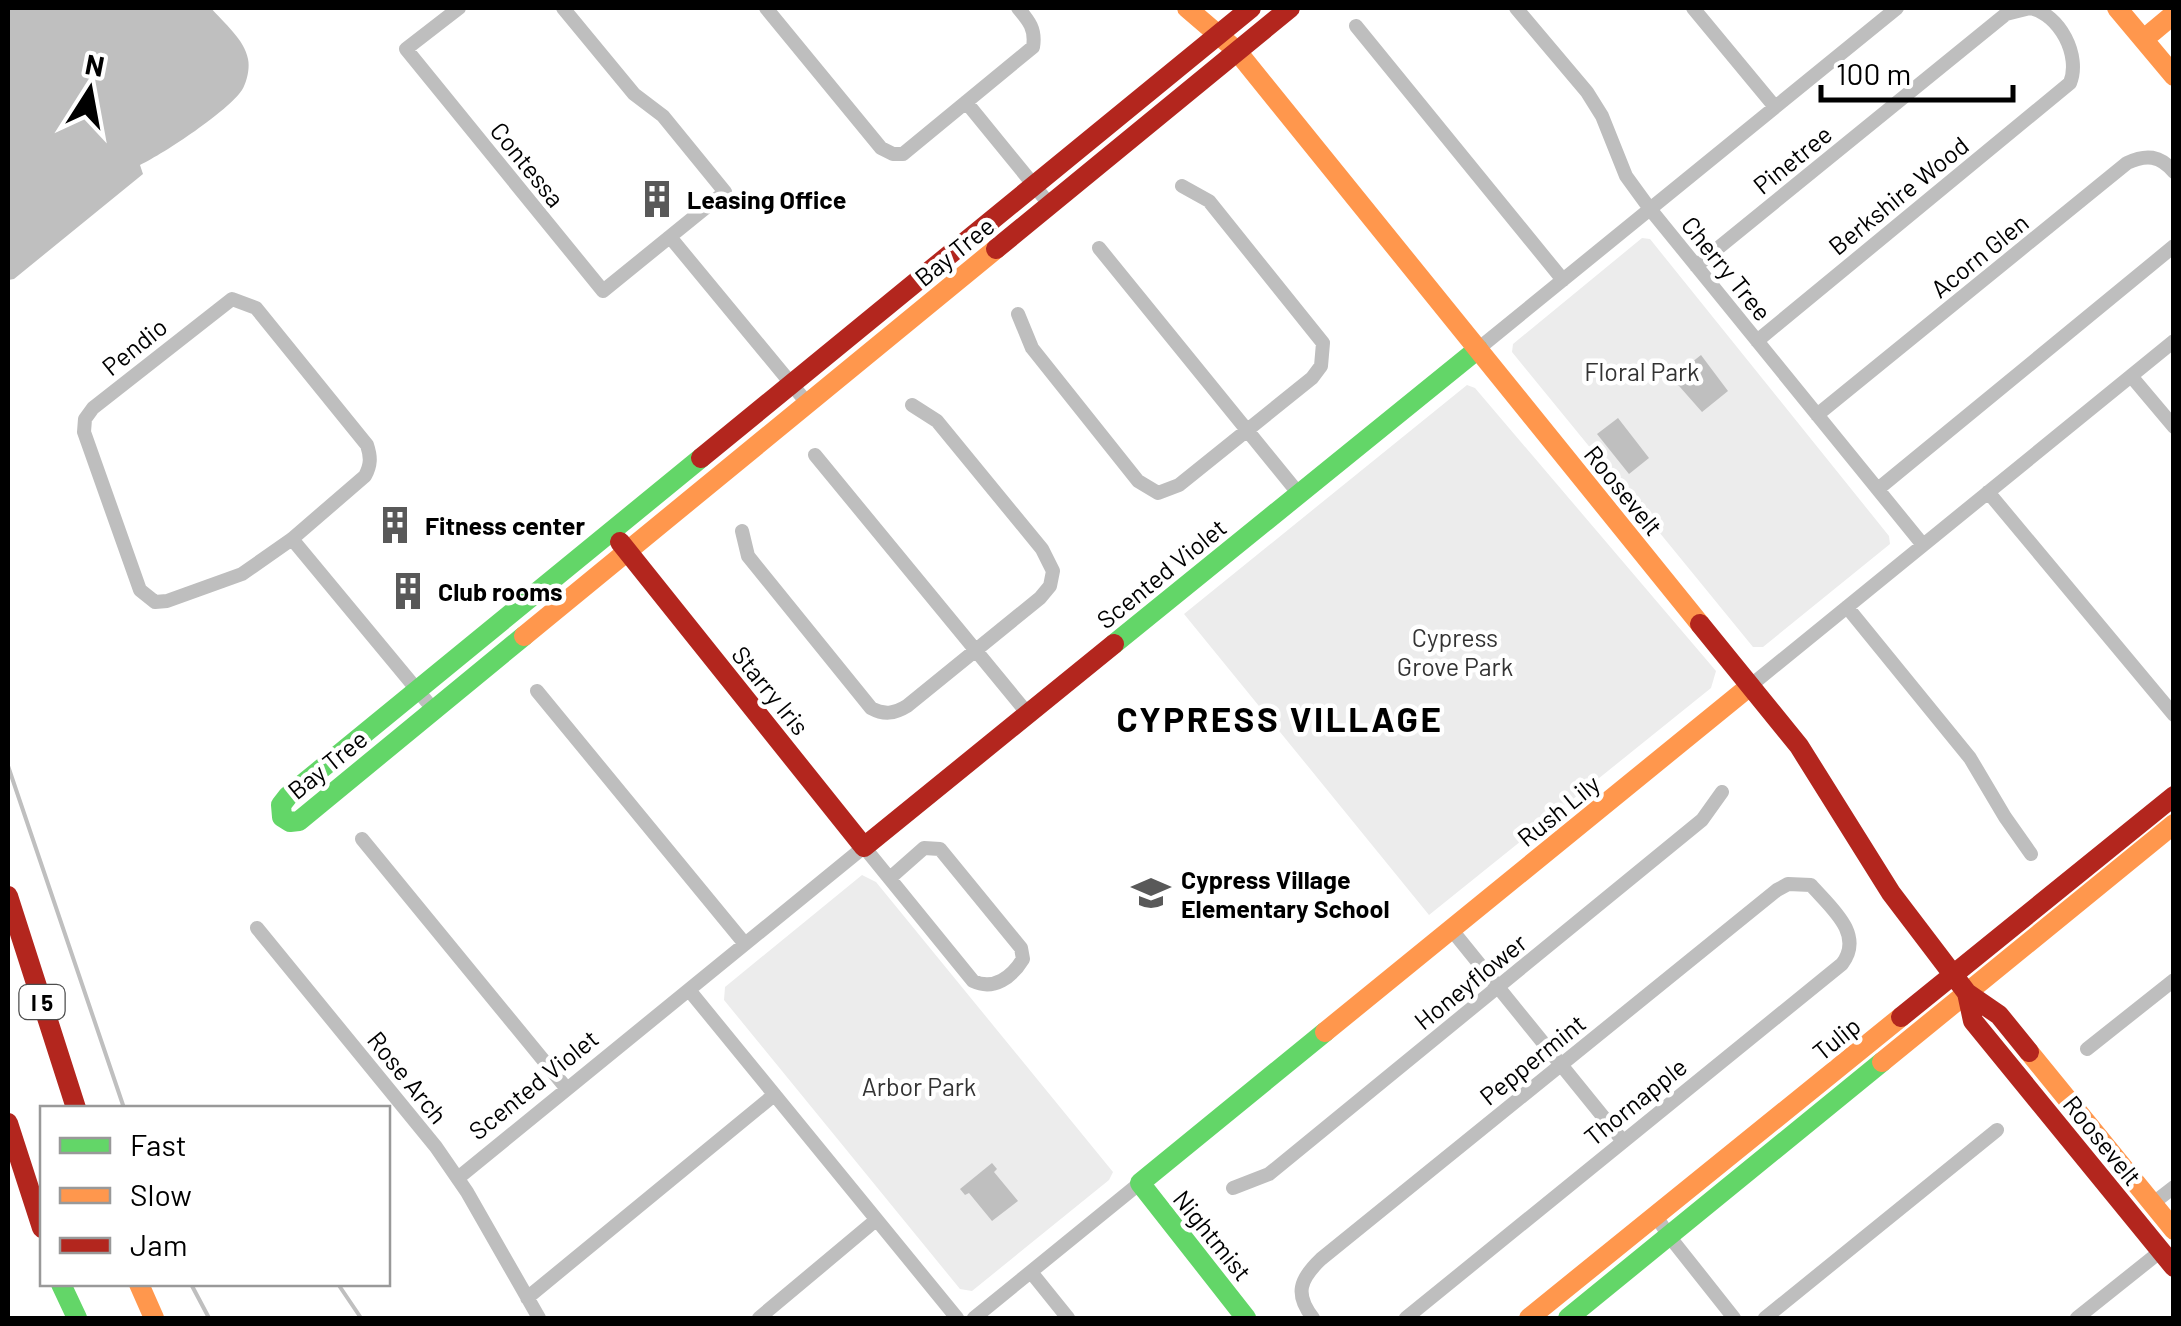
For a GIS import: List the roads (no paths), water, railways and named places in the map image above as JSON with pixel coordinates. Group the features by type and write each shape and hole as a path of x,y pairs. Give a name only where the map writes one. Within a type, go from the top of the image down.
{"main road":[{"name":"Roosevelt","path":"1187,8 1236,50 1478,348 1798,746 1891,893 1954,975 1968,992 1999,1015 2174,1230"},
{"name":"Roosevelt","path":"1209,8 1221,34"},
{"name":"Bay Tree","path":"1251,8 288,796 281,805 282,817 290,822 299,820 1290,8"},
{"path":"2117,8 2174,76"},
{"path":"2144,39 2173,11"},
{"name":"Scented Violet","path":"864,847 1478,348"},
{"name":"Starry Iris","path":"612,533 864,847"},
{"name":"Rush Lily","path":"1140,1183 1750,686"},
{"name":"Tulip","path":"1529,1318 2174,796"},
{"name":"Tulip","path":"1568,1318 2174,824"},
{"name":"I 5","path":"8,896 75,1106"},
{"name":"Roosevelt","path":"1968,992 1974,1021 2167,1259"},
{"path":"8,1123 40,1222"},
{"name":"Nightmist","path":"1140,1183 1246,1318"},
{"path":"62,1286 76,1318"},
{"path":"140,1286 154,1318"}],"street":[{"name":"Contessa","path":"459,8 406,49 602,291 725,192 663,116 634,94 563,8"},
{"path":"766,8 881,148 893,154 903,154 1033,48 1035,34 1031,23 1018,8"},
{"name":"Cherry Tree","path":"1516,8 1587,92 1602,116 1626,176 1650,209 1923,545"},
{"path":"1693,8 1775,107"},
{"path":"1868,8 1879,22"},
{"name":"Scented Violet","path":"1478,348 1897,8"},
{"name":"Pinetree","path":"1696,266 2006,14 2018,8 2039,10 2059,32"},
{"path":"1356,26 1563,280"},
{"name":"Berkshire Wood","path":"1757,340 2070,83 2074,57 2059,32"},
{"path":"966,102 1050,205"},
{"name":"Acorn Glen","path":"1817,415 2127,163 2150,156 2159,158 2174,172"},
{"path":"1018,314 1032,348 1138,482 1150,489 1158,493 1179,485 1249,432 1322,366 1323,343 1208,201 1182,186"},
{"path":"670,237 808,404"},
{"path":"1878,490 2174,246"},
{"path":"1099,248 1299,494"},
{"name":"Pendio","path":"232,299 256,308 367,445 371,456 366,476 292,539 242,574 217,585 168,601 146,598 84,432 85,418 94,408 232,299"},
{"name":"Rush Lily","path":"1750,686 2174,341"},
{"path":"2131,376 2174,427"},
{"path":"742,531 748,556 870,708 880,713 908,706 1040,598 1050,586 1053,571 1042,550 937,421 912,405"},
{"path":"816,455 1028,714"},
{"path":"1988,492 2174,715"},
{"path":"292,539 433,709"},
{"path":"1847,607 1970,758 2004,818 2031,854"},
{"path":"537,691 745,944"},
{"name":"Honeyflower","path":"1233,1188 1270,1174 1702,820 1722,792"},
{"path":"362,838 567,1088"},
{"name":"Scented Violet","path":"458,1178 864,847"},
{"name":"Starry Iris","path":"864,847 973,981 994,986 1018,967 1023,958 1021,948 940,850 924,848 890,878"},
{"name":"Peppermint","path":"1313,1318 1301,1302 1300,1286 1307,1272 1777,890 1788,884 1811,885 1829,905"},
{"name":"Thornapple","path":"1406,1318 1842,964 1852,946 1850,935 1829,905"},
{"name":"Rose Arch","path":"257,928 436,1147 539,1318"},
{"path":"1450,930 1622,1140"},
{"path":"2087,1049 2174,980"},
{"path":"689,990 956,1318"},
{"path":"527,1298 774,1094"},
{"path":"1765,1318 1997,1130"},
{"name":"Rush Lily","path":"974,1318 1140,1183"},
{"path":"2152,1204 2174,1186"},
{"path":"1656,1216 1734,1318"},
{"path":"759,1318 876,1220"},
{"path":"2077,1318 2096,1311 2167,1259"},
{"path":"1030,1272 1068,1318"}],"waterway":[{"path":"8,766 123,1106"},
{"path":"192,1286 209,1318"},
{"path":"339,1286 361,1318"}],"place":[{"name":"Leasing Office","path":"657,199"},
{"name":"Fitness center","path":"395,525"},
{"name":"Club rooms","path":"408,591"},
{"name":"Cypress Village Elementary School","path":"1151,893"}],"district":[{"name":"CYPRESS VILLAGE","path":"1280,718"}],"park label":[{"name":"Floral Park","path":"1642,371"},
{"name":"Cypress Grove Park","path":"1455,652"},
{"name":"Arbor Park","path":"919,1086"}]}
